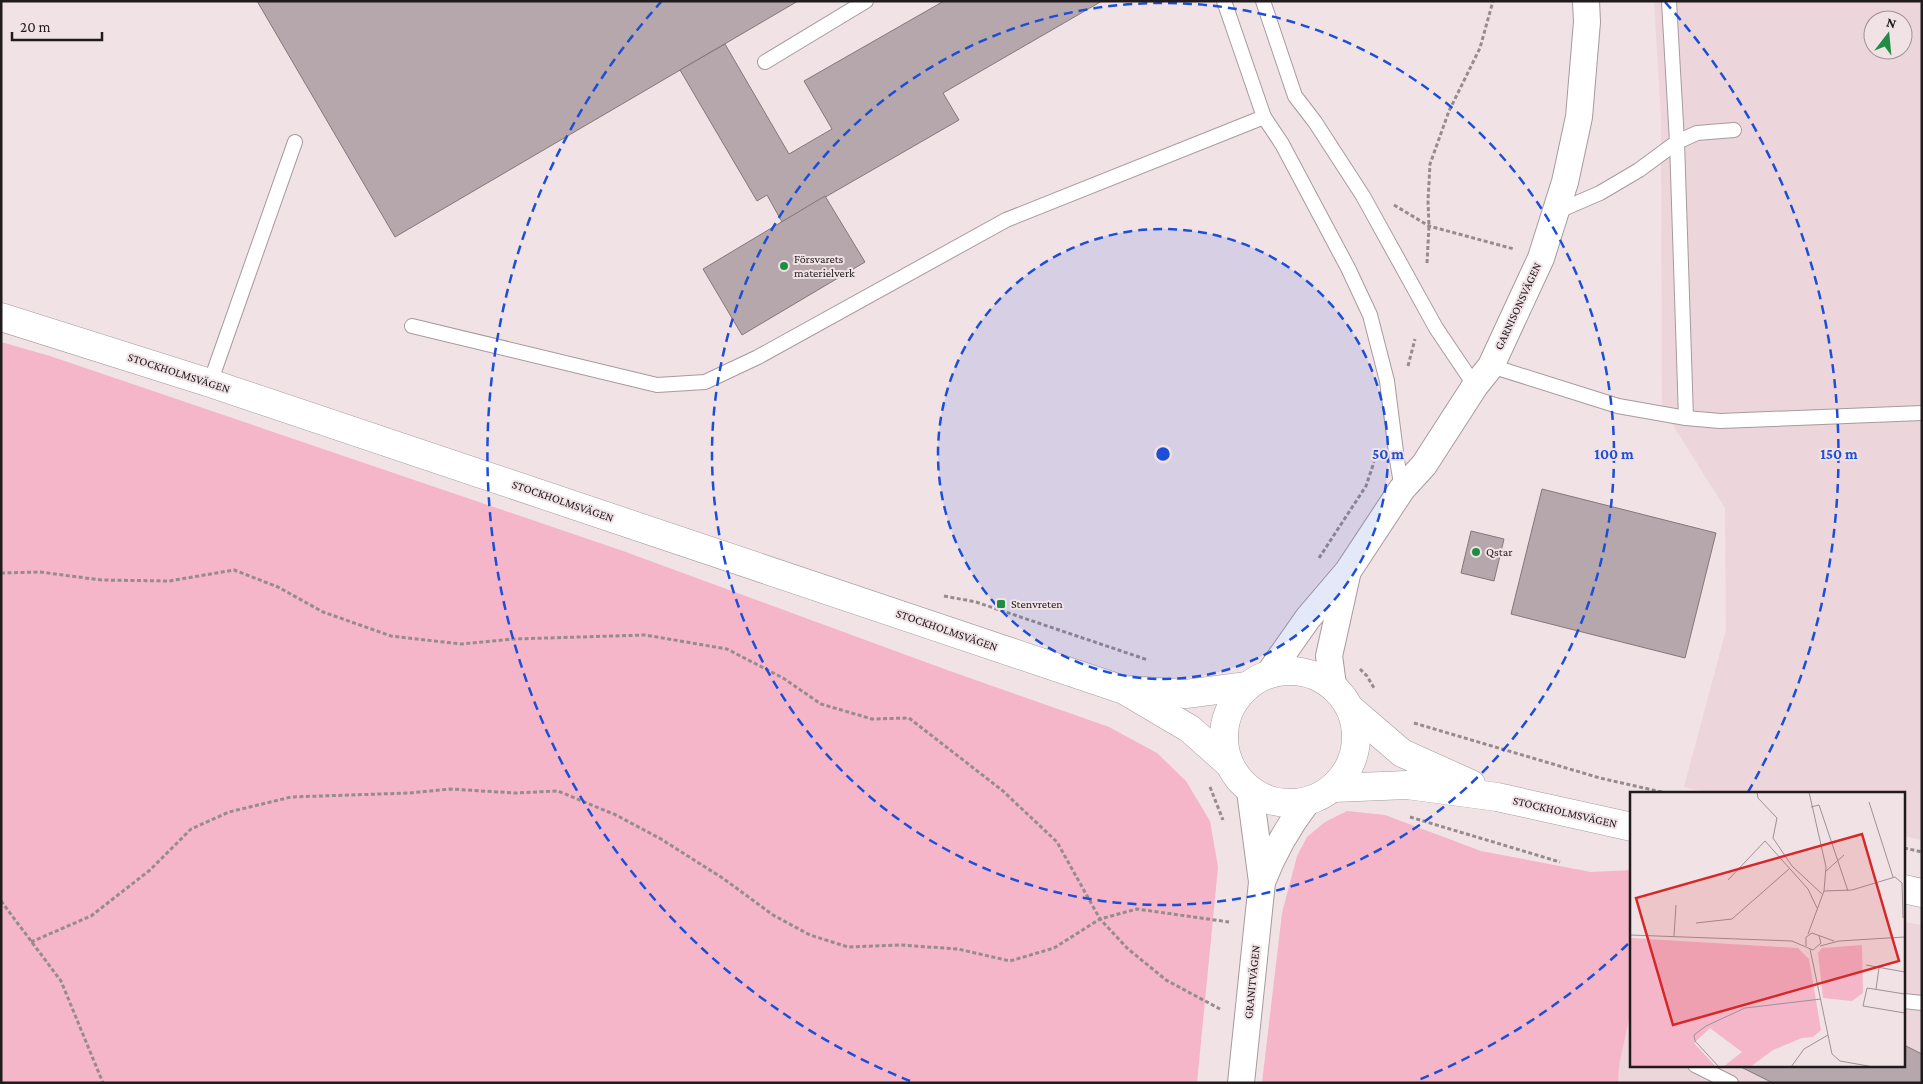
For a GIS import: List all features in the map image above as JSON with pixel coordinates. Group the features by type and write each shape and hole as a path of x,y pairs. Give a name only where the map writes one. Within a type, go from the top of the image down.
{"main road":[{"name":"STOCKHOLMSVÄGEN","path":"1,317 210,382 1124,690 1190,729 1227,762"},
{"path":"1306,672 1333,685 1352,710 1357,731 1356,752 1348,772 1334,788 1308,802 1278,804 1250,791 1227,762 1223,734 1230,707 1258,679 1306,672"},
{"name":"STOCKHOLMSVÄGEN","path":"1124,690 1186,694 1258,679"},
{"name":"STOCKHOLMSVÄGEN","path":"1352,710 1402,753 1497,796"},
{"name":"STOCKHOLMSVÄGEN","path":"1334,788 1407,785 1497,796 1630,827"},
{"path":"1906,889 1922,893"}],"street":[{"name":"GARNISONSVÄGEN","path":"1258,679 1348,571 1402,490 1424,465 1483,376 1541,258 1565,182 1579,116 1587,22 1586,1"},
{"name":"GARNISONSVÄGEN","path":"1333,685 1329,656 1348,571"},
{"name":"GRANITVÄGEN","path":"1241,1083 1262,882 1250,791"},
{"name":"GRANITVÄGEN","path":"1262,882 1274,851 1308,802"}],"lane":[{"path":"765,62 866,1"},
{"path":"1224,1 1264,117 1282,144 1334,241 1370,315 1387,381 1396,460 1402,490"},
{"path":"1263,1 1295,96 1315,122 1363,196 1436,328 1483,376 1618,406 1686,418 1720,421 1922,414"},
{"path":"1669,1 1678,142 1686,418"},
{"path":"412,326 657,386 705,382 758,357 1006,220 1264,117"},
{"path":"1556,212 1600,193 1639,170 1678,142 1697,133 1734,130"},
{"path":"210,382 295,142"},
{"path":"1906,1001 1922,1003"},
{"path":"1698,1066 1731,1083"}],"path":[{"path":"1363,196 1389,202 1429,226 1488,241 1541,258"},
{"path":"1,573 40,572 101,580 169,581 234,570 278,587 323,612 391,636 461,644 514,639 645,635 727,649 783,678 821,704 872,719 909,718 1003,791 1057,842 1100,919 1127,948 1166,980 1223,1010 1224,1000"},
{"path":"941,596 976,602 1152,661"},
{"path":"1329,656 1355,665 1367,676 1376,691"},
{"path":"1411,722 1600,778 1662,792"},
{"path":"1208,784 1224,824"},
{"path":"31,942 91,916 150,870 191,829 229,812 291,797 450,789 515,793 558,791 616,816 661,839 724,879 773,915 810,935 848,947 900,945 958,949 1010,961 1054,948 1100,919 1137,909 1232,923"},
{"path":"1404,815 1560,862"},
{"path":"1906,848 1922,852"},
{"path":"1,900 61,982 103,1083"}],"shaded area":[{"path":"1654,1 1922,1 1922,840 1906,836 1906,792 1706,792 1684,787 1726,630 1725,508 1662,408 1661,118"},
{"path":"1,342 50,356 623,551 947,670 1109,727 1157,753 1186,781 1210,821 1218,867 1197,1083 1,1083"},
{"path":"1347,811 1385,815 1481,851 1591,872 1630,870 1630,1014 1619,1066 1618,1083 1262,1083 1282,913 1297,856 1307,837 1325,822"},
{"path":"1906,922 1922,925 1922,1083 1618,1083 1619,1066 1630,1014 1630,1066 1906,1066"}],"building":[{"path":"257,1 798,1 395,237"},
{"path":"944,1 1102,1 943,93 959,120 782,222 767,195 757,201 680,70 725,44 789,154 832,129 804,81"},
{"name":"Försvarets materielverk","path":"825,196 865,262 742,335 703,269"},
{"path":"1542,489 1716,533 1685,658 1511,614"},
{"path":"1471,531 1504,539 1494,581 1461,573"},
{"path":"1906,1046 1922,1054 1922,1083 1773,1083 1739,1066 1906,1066"}],"place":[{"name":"Försvarets materielverk","path":"784,266"},
{"name":"Qstar","path":"1476,552"},
{"name":"Stenvreten","path":"1001,604"}]}
